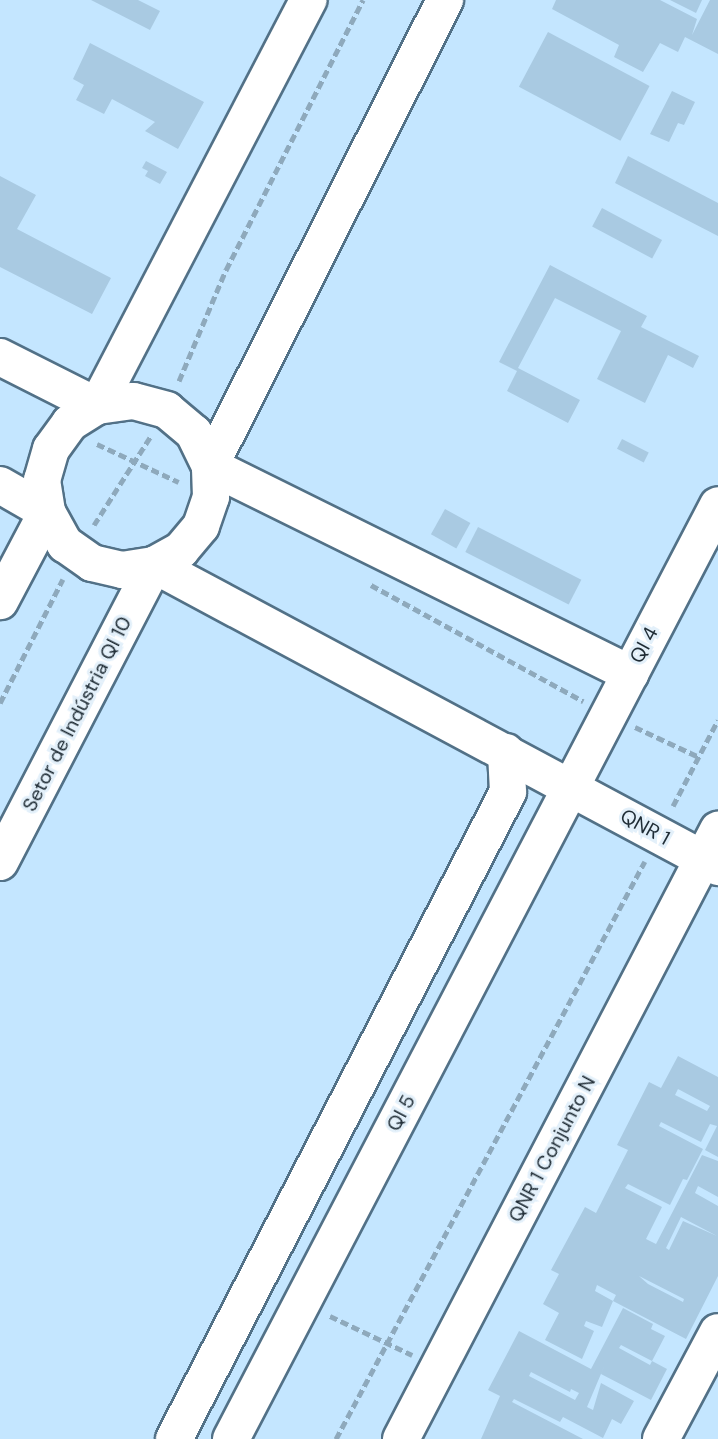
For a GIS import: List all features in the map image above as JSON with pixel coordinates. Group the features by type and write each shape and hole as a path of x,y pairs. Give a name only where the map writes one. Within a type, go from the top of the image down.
{"street":[{"path":"308,0 97,406 65,430 51,449 42,480 47,512 65,544 92,563 122,570 154,565 181,550 201,526 210,482 445,0"},
{"path":"0,357 97,406 133,401 167,410 194,433 210,482 630,674"},
{"path":"0,485 47,512"},
{"name":"QI 4","path":"572,787 718,505"},
{"path":"0,601 47,512"},
{"name":"QNR 1","path":"154,565 659,835 713,852"},
{"name":"Setor de Indústria QI 10","path":"0,862 154,565"},
{"path":"174,1439 508,792 506,752"},
{"name":"QI 5","path":"231,1439 572,787"},
{"name":"QNR 1 Conjunto N","path":"401,1439 713,852"},
{"path":"661,1439 715,1346"}],"path":[{"path":"0,703 77,552 167,410 226,270 363,0"},
{"path":"65,430 135,461 210,482"},
{"path":"362,580 608,716 699,757"},
{"path":"336,1439 718,720"},
{"path":"302,1302 438,1368"}],"building":[{"path":"91,0 138,0 160,11 150,30"},
{"path":"556,0 660,0 697,19 692,35 710,0 718,0 718,54 685,37 678,52 660,43 643,72 614,57 619,45 552,9"},
{"path":"670,0 702,0 696,13"},
{"path":"548,32 650,86 620,141 519,87"},
{"path":"90,43 204,102 178,149 145,131 155,122 112,99 104,114 76,100 84,85 73,79"},
{"path":"672,91 695,102 684,125 678,123 669,142 650,134"},
{"path":"628,156 718,203 718,236 615,183"},
{"path":"146,161 167,172 160,184 145,176 148,171 142,168"},
{"path":"0,176 36,195 17,229 111,278 92,314 0,267"},
{"path":"602,208 662,240 652,258 592,227"},
{"path":"550,265 647,316 641,327 699,356 693,368 668,355 645,403 597,379 621,331 555,298 518,368 580,400 568,423 507,391 517,371 499,362"},
{"path":"622,439 649,453 644,462 617,449"},
{"path":"445,509 470,523 456,548 431,534"},
{"path":"478,527 581,580 569,605 465,552"},
{"path":"678,1056 718,1077 718,1157 705,1150 717,1126 710,1124 701,1142 661,1122 659,1126 703,1149 687,1180 683,1179 670,1205 628,1184 625,1188 662,1207 646,1239 656,1244 702,1155 718,1161 718,1197 698,1186 695,1193 718,1206 718,1276 686,1339 613,1301 602,1327 586,1321 584,1326 594,1331 582,1359 545,1340 559,1313 543,1304 559,1274 551,1270 585,1207 596,1213 628,1150 617,1145 649,1082 661,1088","holes":["678,1089 710,1106 707,1111 675,1095","681,1217 717,1236 683,1221 669,1250 666,1248","639,1276 684,1299 683,1302","597,1285 616,1295 613,1301 595,1291"]},
{"path":"623,1308 653,1324 651,1329 665,1336 652,1361 667,1369 651,1400 601,1374 606,1362 587,1407 593,1410 601,1383 634,1401 621,1424 612,1419 603,1438 563,1417 560,1422 514,1399 512,1402 583,1439 481,1439 500,1396 488,1390 519,1331 591,1369","holes":["621,1345 652,1361 650,1365 619,1348","531,1372 570,1392 571,1389 579,1393 575,1400 529,1376"]}]}
